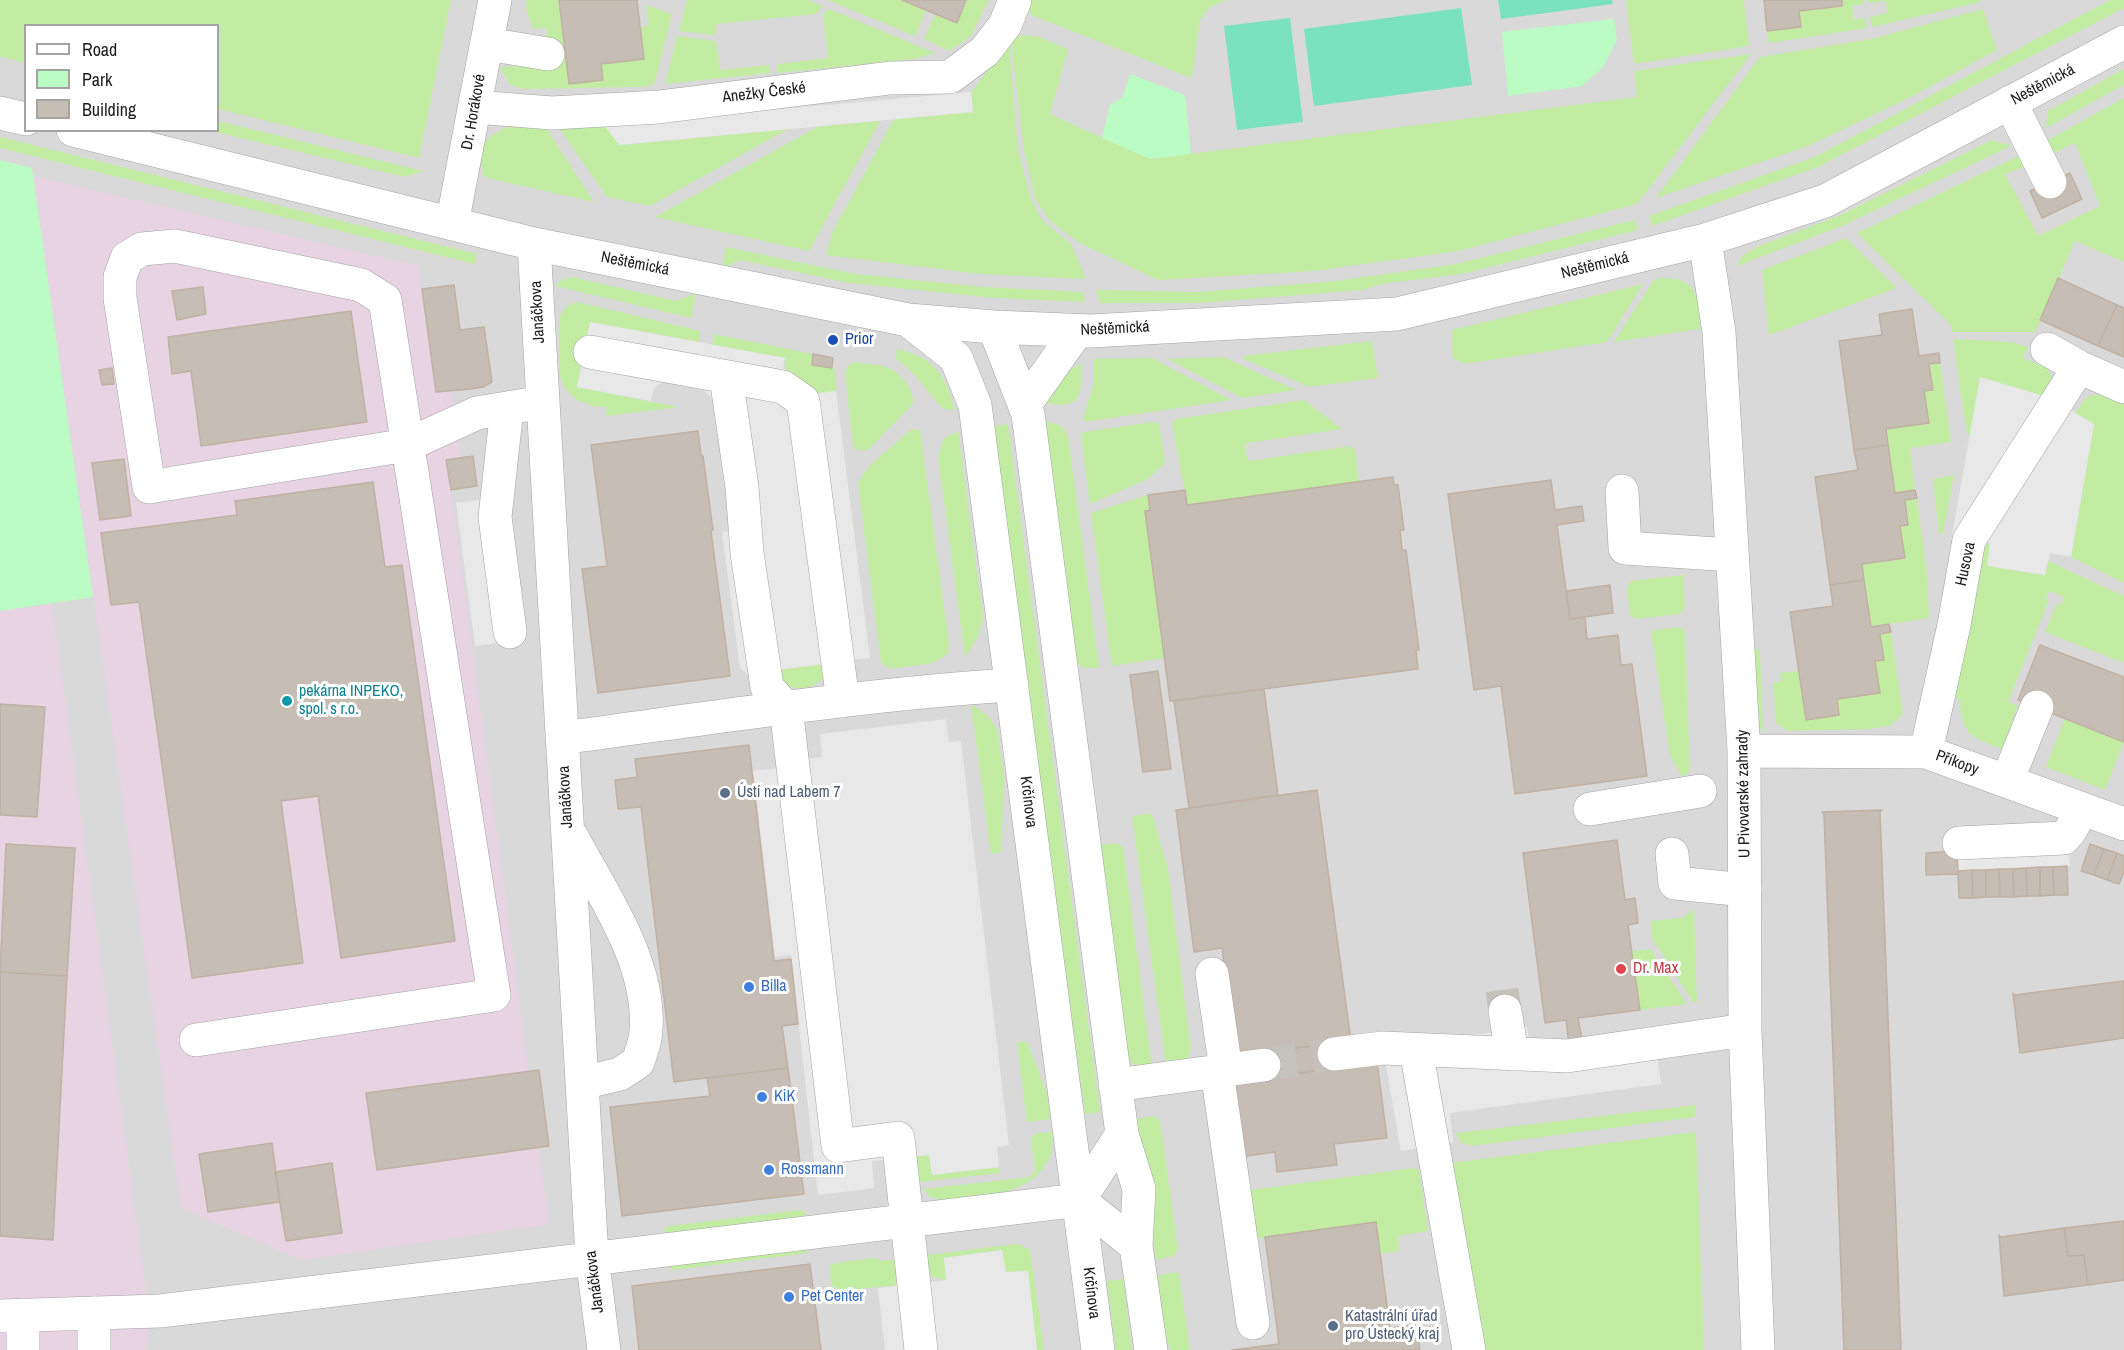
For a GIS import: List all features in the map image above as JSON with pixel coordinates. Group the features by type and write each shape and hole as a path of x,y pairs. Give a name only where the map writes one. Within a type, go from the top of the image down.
{"street":[{"name":"Dr. Horákové","path":"452,224 495,0"},
{"name":"Anežky České","path":"475,107 552,113 647,107 890,78 950,77 985,51 1005,25 1015,0"},
{"name":"Neštěmická","path":"81,132 534,244 908,320 1077,331 1397,314 1705,240 1825,201 2124,42"},
{"path":"486,44 548,54"},
{"path":"2010,102 2050,182"},
{"path":"0,113 24,119"},
{"name":"U Pivovarské zahrady","path":"1705,240 1719,332 1744,751 1745,1030 1758,1350"},
{"name":"Janáčkova","path":"534,244 592,1257 604,1350"},
{"path":"196,1040 494,996 407,445 385,300 361,285 175,246 142,249 127,258 120,277 120,298 149,487 407,445 477,413 543,402"},
{"name":"Krčínova","path":"908,320 956,358 975,405 1098,1350"},
{"path":"994,327 1026,403 1122,1134 1139,1189 1136,1246 1150,1350"},
{"name":"Krčínova","path":"975,405 994,327"},
{"path":"1026,403 1077,331"},
{"path":"2047,349 2079,367 2124,387"},
{"path":"590,352 783,387 803,401 843,701"},
{"name":"Husova","path":"1926,752 1954,625 1969,540 2079,367"},
{"path":"726,377 744,497 747,553 766,687 786,708 838,1146 898,1138 921,1350"},
{"path":"507,408 495,517 510,632"},
{"path":"1622,491 1625,548 1732,555"},
{"path":"562,738 843,701 960,688 1012,685"},
{"path":"2007,781 2037,707"},
{"name":"Příkopy","path":"1744,751 1926,752 2124,824"},
{"path":"1590,809 1700,791"},
{"path":"1959,843 2064,838 2082,809"},
{"path":"567,828 630,944 645,994 646,1032 638,1062 620,1074 582,1083"},
{"path":"1672,854 1675,883 1745,890"},
{"path":"1212,974 1253,1323"},
{"path":"1505,1011 1512,1054"},
{"path":"1334,1054 1383,1048 1567,1056 1745,1030"},
{"path":"1416,1050 1468,1350"},
{"path":"1115,1084 1264,1065"},
{"path":"1079,1200 1122,1134"},
{"path":"23,1350 11,1315 160,1311 592,1257 1079,1200 1136,1246"},
{"path":"94,1313 94,1350"}],"shaded area":[{"path":"0,0 2124,0 2124,1350 0,1350"},
{"path":"971,92 973,112 619,145 604,125"},
{"path":"33,176 418,266 436,392 452,391 461,459 447,460 549,1224 302,1260 181,1208"},
{"path":"590,322 785,358 783,366 788,377 801,386 819,393 836,391 870,658 747,674 740,668 722,532 731,531 715,406 711,397 703,390 664,382 657,385 651,401 577,387"},
{"path":"1980,377 2050,398 2094,424 2071,557 2050,553 2045,575 1987,566 1990,543 1952,535"},
{"path":"503,497 523,640 475,646 456,503"},
{"path":"52,604 146,1291 147,1339 145,1350 0,1350 0,611"},
{"path":"946,719 949,742 961,741 1009,1145 997,1147 999,1167 932,1175 929,1155 872,1161 874,1188 818,1195 791,955 775,957 753,771 778,768 778,762 822,757 820,734"},
{"path":"2065,823 2070,866 1958,871 1957,852 1948,852 1948,829"},
{"path":"1527,1027 1533,1062 1656,1043 1661,1084 1450,1113 1453,1142 1401,1151 1383,1049"},
{"path":"1002,1250 1006,1272 1028,1271 1037,1350 885,1350 878,1288 946,1280 944,1258"}],"green space":[{"path":"0,0 451,0 419,158 219,109 219,24 24,24 24,63 0,56"},
{"path":"527,0 559,0 570,84 603,80 601,64 644,59 640,28 649,25 646,5 672,14 655,82 650,86 640,87 524,89 510,85 500,67 557,64 546,28 533,29 526,9"},
{"path":"687,0 808,0 823,6 816,14 715,24 715,35 679,31"},
{"path":"828,0 902,0 926,10 915,36"},
{"path":"966,0 989,0 971,36 949,51 924,39 935,14 957,23"},
{"path":"1028,0 1226,0 1209,8 1200,20 1192,78 1031,15"},
{"path":"1498,0 1612,0 1613,4 1501,19"},
{"path":"1626,0 1744,0 1749,46 1634,64"},
{"path":"1842,0 1864,0 1864,4 1852,6 1854,20 1865,18 1867,28 1769,43 1767,31 1801,27 1799,11 1842,6"},
{"path":"1868,0 1980,0 1981,2 1872,27 1870,17 1887,13 1886,1 1868,3"},
{"path":"2110,0 2124,0 2124,8 1818,167 1652,226 1649,216 1815,157"},
{"path":"1461,8 1472,85 1314,106 1304,29"},
{"path":"829,9 935,53 915,59 777,73 777,64 828,58 823,14"},
{"path":"1983,9 1997,50 1909,98 1808,146 1656,198 1760,57 1871,39"},
{"path":"1290,18 1303,122 1237,130 1224,26"},
{"path":"1614,19 1617,40 1603,67 1582,86 1508,96 1502,32"},
{"path":"1023,35 1039,37 1068,49 1050,114 1150,159 1637,97 1634,71 1751,54 1637,204 1458,251 1314,271 1158,280 1078,242 1049,220 1035,198 1024,150 1011,41 1013,37"},
{"path":"677,36 716,41 720,70 769,65 770,73 665,84"},
{"path":"1009,42 1018,151 1031,199 1042,220 1071,244 1086,279 980,274 826,255 832,233 894,119 973,112 971,92"},
{"path":"2124,69 2124,85 2046,128 2048,111"},
{"path":"1130,74 1185,95 1191,154 1150,159 1102,138 1110,105 1123,97"},
{"path":"2124,98 2124,262 2075,241 2035,332 1952,332 1952,326 1857,233 2023,154 2031,164 2005,174 2038,236 2100,206 2075,143 2046,157 2044,142"},
{"path":"219,121 423,171 405,177 215,132 219,132"},
{"path":"880,121 809,251 655,217 819,126"},
{"path":"515,125 544,125 594,202 487,178 483,175 480,150 495,133"},
{"path":"557,125 604,125 620,145 788,129 650,206 607,197"},
{"path":"0,137 477,254 475,264 0,148"},
{"path":"1992,140 2011,146 1842,226 1737,266 1742,256 1757,247 1838,216"},
{"path":"0,160 32,168 93,597 0,611"},
{"path":"1635,220 1638,230 1461,274 1381,284 1363,290 1199,303 1100,303 1096,290 1199,292 1336,281 1456,264"},
{"path":"1846,238 1897,288 1769,335 1762,270"},
{"path":"726,247 855,274 983,287 1084,292 1084,302 995,298 849,283 740,260 722,268"},
{"path":"572,277 676,301 696,293 691,318 555,286 562,280"},
{"path":"1660,278 1682,281 1694,291 1699,307 1700,329 1614,342 1653,281"},
{"path":"1643,284 1607,342 1464,364 1453,358 1452,330"},
{"path":"577,302 700,331 699,342 590,322 577,387 678,407 607,416 606,407 583,403 571,395 562,382 560,374 559,324 563,310"},
{"path":"714,334 813,354 812,365 835,369 836,391 820,393 800,386 790,377 785,358 712,345"},
{"path":"1953,339 2012,342 2028,347 2023,358 2047,368 2052,378 2050,398 1980,377 1970,435 1967,434"},
{"path":"1372,341 1378,378 1309,387 1244,359 1243,356"},
{"path":"897,349 921,357 936,369 947,387 955,410 943,409 915,376 896,359"},
{"path":"1223,357 1296,390 1242,398 1168,359"},
{"path":"1152,358 1231,400 1085,422 1083,418 1094,383 1094,359"},
{"path":"853,362 891,369 907,384 913,399 913,404 868,450 857,450 853,446 845,373 847,367"},
{"path":"1081,363 1080,391 1074,402 1058,405 1046,403 1064,374"},
{"path":"1940,363 1951,442 1910,448 1915,490 1895,493 1886,429 1929,423 1924,391 1933,390 1929,364"},
{"path":"2107,394 2124,402 2124,583 2071,557 2094,425 2075,413 2088,396"},
{"path":"1304,400 1342,429 1248,443 1245,445 1247,458 1250,461 1350,446 1355,450 1359,482 1187,505 1172,423 1176,419"},
{"path":"1045,421 1062,426 1068,436 1099,668 1084,668 1076,662"},
{"path":"1154,422 1159,424 1165,463 1148,479 1090,504 1081,435 1083,432"},
{"path":"1008,424 1100,1112 1085,1114 993,426"},
{"path":"912,429 920,430 949,644 948,654 933,663 891,669 881,663 858,483 870,465"},
{"path":"958,431 983,617 978,637 965,657 938,456 944,438"},
{"path":"1954,475 1943,534 1939,534 1933,479"},
{"path":"1148,495 1150,510 1145,512 1165,658 1112,666 1091,513"},
{"path":"1917,498 1927,575 1929,618 1871,627 1862,564 1904,558 1900,526 1908,525 1905,500"},
{"path":"1991,543 1988,566 2045,575 2048,561 2124,596 2124,663 2045,632 2057,603 2061,605 2064,597 2049,591 2046,599 2049,600 2008,702 2018,706 2002,749 1970,733 1963,720 1960,699 1951,697 1981,546"},
{"path":"1683,575 1685,608 1680,614 1636,619 1630,615 1627,588 1631,581"},
{"path":"1680,627 1685,631 1690,771 1683,778 1670,755 1651,631"},
{"path":"1891,632 1903,714 1890,726 1869,729 1788,731 1776,723 1773,683 1781,681 1780,673 1799,671 1806,720 1839,715 1837,699 1880,693 1875,661 1884,660 1880,634"},
{"path":"1760,649 1763,732 1751,715 1748,650"},
{"path":"824,664 826,676 810,687 798,688 779,682 778,670"},
{"path":"971,704 988,716 997,728 1004,777 1001,852 991,854"},
{"path":"2065,718 2124,741 2105,790 2046,767"},
{"path":"1152,813 1168,870 1191,1049 1188,1058 1179,1064 1166,1066 1132,816"},
{"path":"1116,843 1123,847 1152,1068 1135,1066 1128,1058 1099,845"},
{"path":"1694,909 1697,1002 1693,1002 1652,938 1651,921 1682,918"},
{"path":"1651,949 1687,1004 1640,1010 1632,951"},
{"path":"1027,1041 1048,1097 1050,1119 1027,1122 1017,1043"},
{"path":"1696,1105 1695,1117 1472,1146 1460,1142 1456,1133"},
{"path":"1154,1116 1160,1120 1178,1249 1174,1256 1156,1260 1137,1119"},
{"path":"1053,1132 1049,1159 1029,1182 1001,1193 939,1200 929,1196 923,1189 1030,1177 1035,1171 1031,1139 1036,1133"},
{"path":"1696,1132 1704,1350 1475,1350 1450,1163"},
{"path":"929,1155 932,1175 999,1167 1000,1173 920,1182 916,1156"},
{"path":"1413,1168 1419,1170 1428,1231 1398,1236 1399,1251 1380,1254 1375,1222 1248,1240 1244,1195 1251,1190"},
{"path":"800,1210 805,1212 805,1216 664,1233 666,1227 670,1226"},
{"path":"1015,1244 1030,1250 1044,1350 1037,1350 1027,1271 1006,1272 1001,1250 944,1258 946,1280 932,1277 929,1271 927,1255"},
{"path":"809,1246 807,1253 673,1270 669,1267 668,1262"},
{"path":"875,1258 882,1261 896,1259 899,1285 839,1291 831,1285 830,1266 836,1263"},
{"path":"1175,1272 1179,1274 1190,1350 1171,1350 1166,1339 1158,1276"},
{"path":"1123,1279 1132,1350 1116,1350 1107,1281"}],"building":[{"path":"559,0 637,0 644,59 601,64 603,80 569,84"},
{"path":"902,0 966,0 957,23"},
{"path":"1764,0 1842,0 1842,6 1799,11 1801,27 1767,31"},
{"path":"2070,173 2082,199 2042,218 2030,191"},
{"path":"2058,278 2117,305 2098,346 2040,320"},
{"path":"454,285 460,330 484,327 492,382 483,387 436,392 422,289"},
{"path":"203,287 206,314 177,320 172,291"},
{"path":"2117,305 2124,308 2124,357 2098,346"},
{"path":"1912,309 1919,356 1939,353 1940,363 1929,364 1933,390 1924,391 1929,423 1886,429 1888,445 1854,450 1839,341 1882,335 1879,314"},
{"path":"351,311 367,422 201,446 191,371 172,374 168,337"},
{"path":"813,354 833,358 832,368 812,365"},
{"path":"112,368 114,384 102,385 99,370"},
{"path":"698,431 713,530 711,531 730,676 598,693 582,569 607,566 591,445"},
{"path":"1888,445 1895,493 1915,490 1917,498 1905,500 1908,525 1900,526 1905,558 1862,564 1864,580 1830,585 1815,477 1858,470 1854,450"},
{"path":"473,456 477,486 451,490 446,460"},
{"path":"124,459 131,516 100,520 92,463"},
{"path":"1393,477 1394,485 1398,485 1404,530 1400,530 1402,550 1406,550 1419,650 1416,650 1418,669 1170,701 1145,511 1150,510 1148,495 1185,490 1187,505"},
{"path":"1551,480 1555,510 1582,506 1584,521 1557,525 1570,619 1585,617 1587,639 1618,635 1621,665 1632,664 1647,776 1515,794 1501,686 1474,690 1448,494"},
{"name":"pekárna INPEKO, spol. s r.o.","path":"373,482 385,567 402,565 455,941 341,958 318,796 281,801 303,963 192,978 139,602 111,605 101,533 237,515 235,501"},
{"path":"1864,580 1871,627 1889,624 1891,632 1880,634 1884,660 1875,661 1880,693 1837,699 1839,715 1806,720 1790,612 1833,606 1830,585"},
{"path":"1610,585 1613,613 1570,619 1566,591"},
{"path":"2040,645 2124,677 2124,742 2018,700"},
{"path":"1158,671 1171,769 1143,772 1130,675"},
{"path":"1264,689 1278,795 1189,808 1174,701"},
{"path":"0,704 45,707 37,817 0,815"},
{"path":"749,745 774,961 791,959 798,1024 782,1026 788,1068 674,1082 641,807 618,809 615,780 637,777 635,759"},
{"path":"1317,790 1351,1041 1236,1056 1222,948 1194,952 1176,810"},
{"path":"1882,810 1880,812 1901,1350 1844,1350 1824,814 1822,812"},
{"path":"1617,840 1625,900 1635,898 1638,923 1628,925 1640,1010 1578,1018 1583,1044 1569,1046 1566,1020 1545,1023 1523,853"},
{"path":"6,844 75,848 67,976 0,972"},
{"path":"2090,844 2104,849 2094,875 2081,871"},
{"path":"2104,849 2117,853 2107,880 2094,875"},
{"path":"1957,851 1958,874 1926,875 1926,853"},
{"path":"2117,853 2124,856 2124,872 2119,884 2107,880"},
{"path":"2067,866 2068,895 2054,895 2053,867"},
{"path":"2040,867 2053,867 2054,895 2040,896"},
{"path":"2040,867 2040,896 2027,896 2026,868"},
{"path":"2026,868 2027,896 2014,897 2013,869"},
{"path":"1999,869 2013,869 2014,897 2000,897"},
{"path":"1999,869 2000,897 1986,897 1986,870"},
{"path":"1972,870 1986,870 1986,897 1973,898"},
{"path":"1972,870 1973,898 1959,898 1958,871"},
{"path":"0,972 67,976 53,1240 0,1236"},
{"path":"2124,981 2124,1038 2020,1053 2013,993 2014,995"},
{"path":"1333,1043 1336,1068 1265,1078 1262,1052"},
{"path":"1377,1062 1387,1138 1334,1144 1337,1165 1277,1172 1275,1152 1240,1157 1230,1082"},
{"path":"788,1068 804,1194 622,1216 610,1107 710,1096 707,1078"},
{"path":"539,1070 549,1146 377,1170 366,1093"},
{"path":"272,1143 280,1202 208,1212 199,1154"},
{"path":"332,1163 342,1233 286,1241 275,1172"},
{"path":"2124,1221 2124,1280 2088,1285 2084,1255 2068,1256 2064,1228"},
{"path":"1376,1222 1390,1328 1416,1325 1420,1350 1232,1350 1279,1344 1265,1237"},
{"path":"2064,1228 2068,1256 2084,1255 2088,1285 2004,1296 1999,1235 2001,1237"},
{"path":"810,1264 821,1350 639,1350 632,1286"}],"tunnel":[{"path":"1502,990 1505,1011"},
{"path":"1264,1065 1334,1054"}],"place":[{"name":"Prior","path":"833,340"},
{"name":"pekárna INPEKO, spol. s r.o.","path":"287,701"},
{"name":"Ústí nad Labem 7","path":"725,793"},
{"name":"Dr. Max","path":"1621,969"},
{"name":"Billa","path":"749,987"},
{"name":"KiK","path":"762,1097"},
{"name":"Rossmann","path":"769,1170"},
{"name":"Pet Center","path":"789,1297"},
{"name":"Katastrální úřad pro Ústecký kraj","path":"1333,1326"}]}
